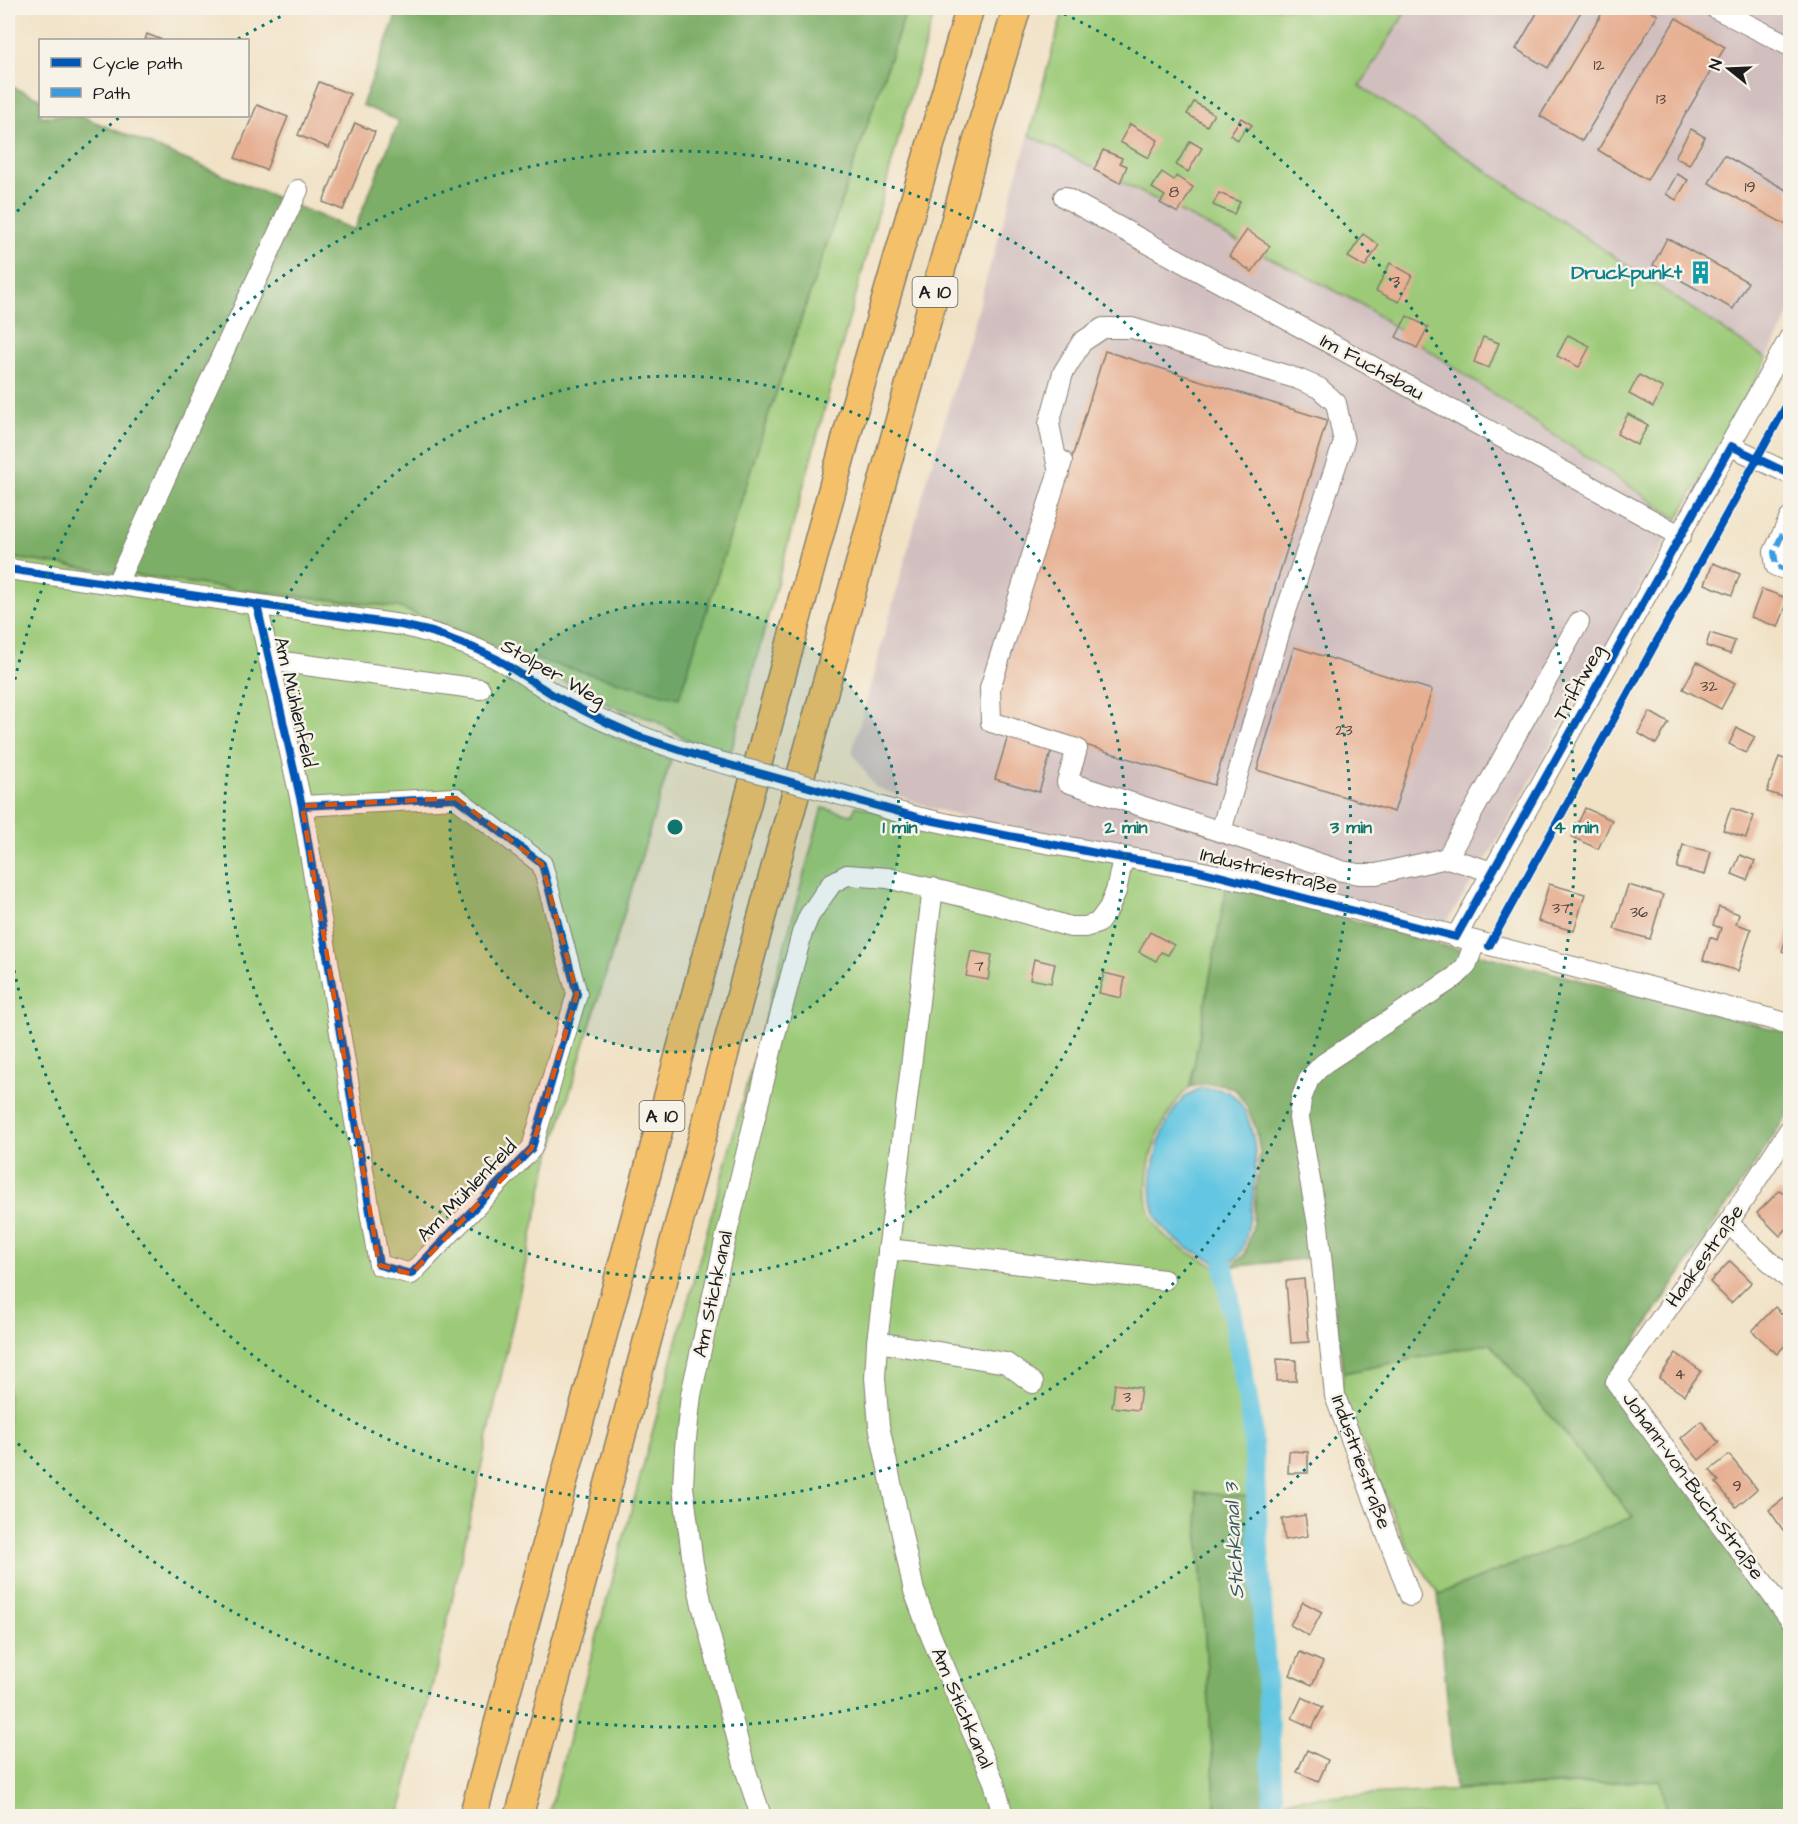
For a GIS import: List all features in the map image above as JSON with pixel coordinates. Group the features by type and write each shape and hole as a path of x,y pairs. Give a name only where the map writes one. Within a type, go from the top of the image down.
{"highway":[{"name":"A 10","path":"473,1816 849,428 970,8"},
{"name":"A 10","path":"519,1816 808,749 973,156 1017,8"}],"street":[{"path":"1716,8 1791,46"},
{"path":"116,585 298,190"},
{"name":"Im Fuchsbau","path":"1064,197 1681,536"},
{"path":"1221,831 1285,614 1344,442 1336,404 1319,388 1288,376 1132,328 1103,328 1082,342 1063,373 1049,424 1061,465 990,688 991,722 1077,748 1067,782 1342,871 1376,874 1447,858 1493,872"},
{"name":"Triftweg","path":"1466,939 1493,872 1791,337"},
{"path":"1731,446 1791,474"},
{"path":"1791,518 1774,552 1776,566 1791,571"},
{"name":"Stolper Weg","path":"8,569 401,625 454,640 497,659 555,696 637,736 701,757 924,819 1072,848"},
{"name":"Am Mühlenfeld","path":"257,605 302,806 379,1265 411,1274 532,1148 577,994 543,864 456,798 302,806"},
{"path":"1447,858 1578,622"},
{"name":"Am Mühlenfeld","path":"269,660 480,689"},
{"name":"Industriestraße","path":"1072,848 1192,869 1258,884 1791,1024"},
{"name":"Am Stichkanal","path":"760,1816 702,1605 683,1487 691,1395 724,1245 802,933 809,916 832,883 847,875 888,878 994,904 1070,927 1085,927 1098,923 1109,908 1116,891 1123,858"},
{"name":"Am Stichkanal","path":"933,888 877,1342 875,1377 879,1426 914,1591 989,1771 1003,1816"},
{"name":"Industriestraße","path":"1410,1596 1335,1396 1318,1225 1299,1118 1301,1099 1309,1079 1323,1064 1455,977 1466,966 1466,939"},
{"name":"Haakestraße","path":"1616,1382 1728,1223 1791,1128"},
{"path":"1728,1223 1791,1280"},
{"path":"888,1250 1164,1280"},
{"path":"877,1342 1006,1363 1033,1383"},
{"name":"Johann-von-Buch-Straße","path":"1616,1382 1791,1619"}],"highlighted area":[{"path":"456,798 542,864 577,994 532,1148 411,1274 379,1265 302,806"}],"shaded area":[{"path":"1408,8 1790,8 1790,313 1767,359 1359,86"},
{"path":"1029,135 1359,303 1678,519 1482,867 1446,923 1196,863 986,822 934,809 875,787 852,752 931,466"}],"green space":[{"path":"399,8 907,8 766,422 679,698 505,651 398,607 233,589 8,557 8,85 39,98 39,117 83,117 354,230 399,121 362,105"},
{"path":"907,8 936,8 731,752 688,740 654,720 609,705 505,651 680,695 766,422"},
{"path":"1064,8 1408,8 1360,86 1767,359 1678,519 1359,303 1029,135"},
{"path":"8,557 233,589 398,607 505,651 495,669 609,735 671,760 547,1167 439,1659 399,1816 8,1816"},
{"path":"856,806 1227,884 1190,1087 1168,1114 1160,1131 1148,1169 1147,1188 1154,1222 1165,1236 1200,1259 1217,1267 1245,1421 1250,1497 1196,1493 1216,1816 548,1816 822,808 852,815"},
{"path":"1227,884 1438,944 1790,1033 1790,1111 1639,1336 1616,1391 1790,1630 1790,1816 1666,1816 1661,1780 1455,1789 1438,1593 1633,1517 1490,1343 1343,1373 1328,1256 1230,1267 1244,1255 1252,1230 1260,1152 1256,1129 1246,1105 1236,1090 1221,1084 1190,1087"},
{"path":"1490,1343 1633,1517 1439,1594 1406,1545 1341,1393 1343,1373"},
{"path":"1196,1492 1250,1497 1268,1816 1216,1816"},
{"path":"1662,1780 1666,1816 1287,1816 1286,1800"}],"water":[{"path":"1202,1088 1226,1091 1238,1100 1248,1120 1255,1150 1254,1188 1243,1247 1239,1255 1224,1266 1188,1248 1172,1237 1159,1222 1151,1194 1155,1159 1166,1125 1182,1100"}],"building":[{"path":"1540,8 1583,8 1548,68 1516,49"},
{"path":"1605,8 1645,8 1658,15 1582,141 1540,116"},
{"path":"1676,18 1725,47 1647,180 1598,150"},
{"path":"147,34 160,39 145,39"},
{"path":"319,82 350,94 329,148 298,135"},
{"path":"1194,102 1214,114 1207,126 1187,114"},
{"path":"257,105 288,117 266,170 235,158"},
{"path":"1241,118 1252,125 1249,129 1246,127 1238,140 1230,135"},
{"path":"355,123 375,132 343,210 323,202"},
{"path":"1130,124 1158,140 1148,158 1120,142"},
{"path":"1691,129 1705,137 1689,165 1675,157"},
{"path":"1190,141 1202,148 1188,172 1176,165"},
{"path":"1103,150 1122,158 1120,163 1127,166 1120,183 1094,170"},
{"path":"1724,155 1790,192 1790,227 1709,183"},
{"path":"1162,172 1174,180 1176,176 1193,187 1178,213 1160,203 1165,196 1152,188"},
{"path":"1677,174 1688,180 1676,200 1666,194"},
{"path":"1219,193 1240,202 1234,214 1213,205"},
{"path":"1247,230 1270,246 1252,272 1229,256"},
{"path":"1363,234 1379,245 1365,267 1348,257"},
{"name":"Druckpunkt","path":"1667,238 1748,282 1733,309 1653,265"},
{"path":"1390,263 1412,275 1399,302 1376,291"},
{"path":"1407,316 1428,327 1417,348 1396,337"},
{"path":"1568,335 1590,346 1579,367 1557,356"},
{"path":"1483,337 1499,343 1489,368 1474,362"},
{"path":"1105,351 1327,420 1214,785 992,716"},
{"path":"1639,375 1663,388 1653,407 1629,394"},
{"path":"1628,414 1648,425 1637,445 1617,434"},
{"path":"1713,563 1740,574 1732,595 1705,584"},
{"path":"1762,589 1789,599 1778,627 1751,617"},
{"path":"1710,633 1735,641 1730,654 1706,646"},
{"path":"1294,647 1432,690 1394,812 1257,770"},
{"path":"1697,662 1735,683 1721,709 1683,689"},
{"path":"1650,712 1669,723 1656,744 1638,733"},
{"path":"1737,728 1755,737 1746,753 1729,744"},
{"path":"1009,733 1053,746 1039,792 995,779"},
{"path":"1779,757 1790,761 1790,799 1767,792"},
{"path":"1585,808 1612,820 1598,849 1572,837"},
{"path":"1731,808 1754,816 1746,838 1723,830"},
{"path":"1683,845 1711,852 1705,875 1677,868"},
{"path":"1740,855 1755,861 1747,880 1732,874"},
{"path":"1549,884 1585,894 1574,931 1538,921"},
{"path":"1628,885 1663,895 1650,939 1614,929"},
{"path":"1719,907 1739,914 1736,924 1751,929 1738,971 1703,960 1710,937 1717,940 1721,928 1713,925"},
{"path":"1790,926 1790,954 1782,951"},
{"path":"1150,932 1174,945 1168,955 1161,952 1156,961 1139,952"},
{"path":"971,951 992,955 988,980 966,976"},
{"path":"1034,959 1055,964 1051,983 1030,979"},
{"path":"1104,973 1125,978 1121,998 1099,993"},
{"path":"1780,1190 1790,1200 1790,1225 1780,1236 1757,1213"},
{"path":"1730,1261 1752,1282 1731,1303 1710,1282"},
{"path":"1304,1279 1309,1342 1291,1343 1286,1281"},
{"path":"1775,1307 1790,1322 1790,1340 1777,1354 1752,1331"},
{"path":"1676,1353 1701,1371 1684,1395 1659,1378"},
{"path":"1277,1359 1296,1360 1296,1381 1277,1381"},
{"path":"1115,1384 1141,1388 1138,1410 1112,1407"},
{"path":"1701,1421 1719,1443 1699,1460 1681,1438"},
{"path":"1289,1451 1308,1452 1308,1473 1288,1473"},
{"path":"1729,1455 1757,1489 1736,1507 1716,1483 1719,1481 1710,1470"},
{"path":"1790,1494 1790,1524 1783,1530 1769,1510"},
{"path":"1305,1515 1308,1536 1285,1540 1282,1519"},
{"path":"1303,1602 1322,1612 1309,1636 1290,1625"},
{"path":"1300,1652 1323,1662 1312,1685 1290,1675"},
{"path":"1302,1697 1323,1707 1312,1728 1292,1718"},
{"path":"1307,1750 1328,1760 1318,1782 1297,1772"}],"waterway":[{"name":"Stichkanal 3","path":"1224,1266 1252,1423 1274,1816"}],"marked path":[{"path":"1790,518 1774,552 1776,566 1790,571"}],"cycle path":[{"path":"1489,946 1790,399"},
{"path":"8,569 401,625 432,632 497,659 555,696 608,723 637,736 701,757 924,819 1106,855 1192,869 1456,937 1731,446 1790,474"},
{"path":"257,605 302,806 456,798 542,864 577,994 532,1148 411,1274 379,1265 302,806"}],"place":[{"name":"Druckpunkt","path":"1700,273"}]}
